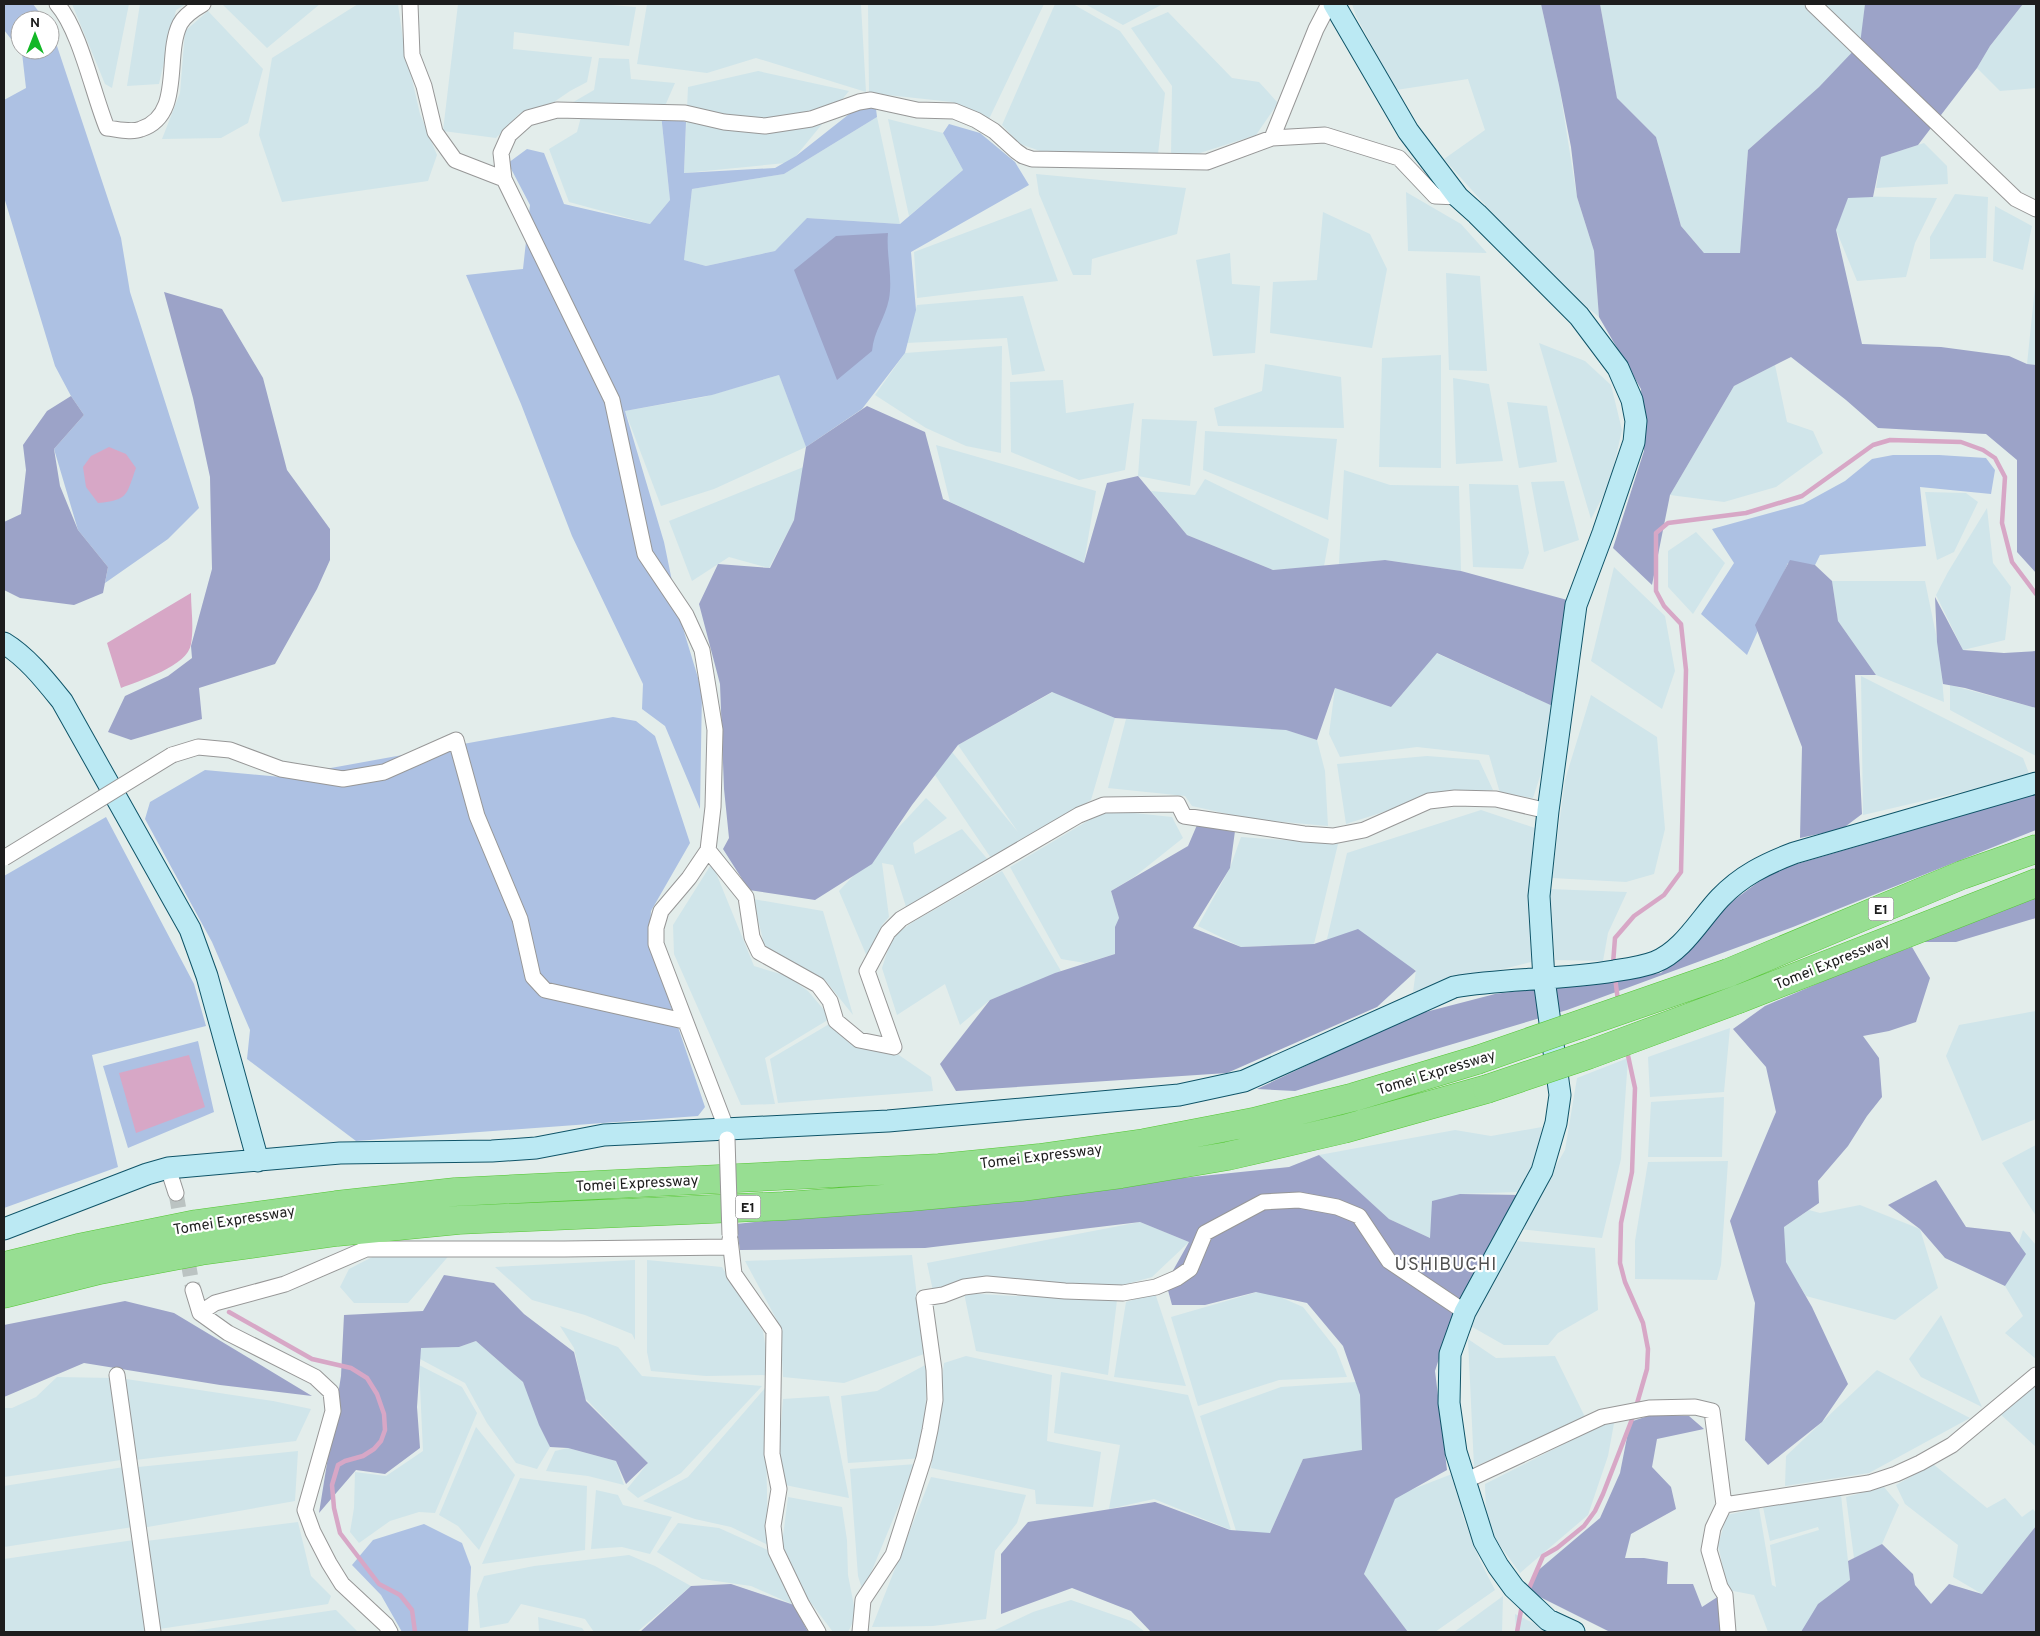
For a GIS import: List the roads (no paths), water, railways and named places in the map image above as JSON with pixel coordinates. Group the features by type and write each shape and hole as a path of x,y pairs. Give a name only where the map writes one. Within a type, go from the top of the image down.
{"highway":[{"name":"Tomei Expressway","path":"4,1266 78,1248 196,1224 336,1204 435,1194 939,1168 1039,1158 1144,1143 1253,1122 1354,1097 1477,1060 1728,973 1962,875 2036,849"},
{"name":"Tomei Expressway","path":"4,1294 100,1270 183,1255 337,1232 459,1220 784,1206 910,1198 1021,1187 1121,1174 1228,1156 1344,1130 1487,1089 1588,1055 1740,999 2036,883"}],"street":[{"path":"57,4 72,31 107,128 140,130 159,119 167,103 176,35 180,22 203,4"},
{"path":"410,4 412,55 424,86 435,132 455,160 504,179"},
{"path":"1272,138 1316,29 1329,4"},
{"path":"1334,4 1408,131 1458,197 1579,316 1618,368 1632,400 1636,421 1634,442 1604,533 1576,605 1548,811 1539,896 1544,979 1560,1094 1553,1138 1542,1171 1465,1312 1450,1354 1449,1403 1456,1452 1484,1541 1498,1566 1514,1588 1548,1620 1574,1632"},
{"path":"1813,4 2016,199 2036,209"},
{"path":"818,1632 781,1563 775,1543 773,1526 779,1489 772,1454 774,1331 734,1274 730,1241 727,1134 656,944 656,928 661,911 689,878 708,850 713,807 716,730 702,650 686,615 645,554 612,400 504,179 501,153 508,135 528,118 557,110 685,113 724,122 765,126 811,119 859,102 871,100 917,110 954,111 994,130 1016,151 1032,159 1207,162 1272,138 1325,135 1399,158 1435,196 1458,197"},
{"path":"4,642 39,673 62,701 190,929 207,976 258,1161"},
{"path":"4,858 172,755 198,746 230,750 281,769 342,779 384,772 456,740 477,816 520,919 533,977 545,990 684,1021"},
{"path":"4,1229 147,1174 168,1168 340,1153 492,1151 536,1148 604,1135 682,1130 727,1134 1180,1095 1213,1089 1244,1081 1454,987 1485,982 1593,975 1656,962 1682,944 1719,899 1739,880 1766,864 1794,854 2036,783"},
{"path":"708,850 746,897 752,937 759,952 818,985 830,1001 836,1021 859,1040 894,1047 866,971 888,932 901,919 1079,815 1104,805 1178,804 1184,816 1304,834 1333,836 1364,830 1429,801 1455,798 1496,799 1548,811"},
{"path":"168,1168 176,1193"},
{"path":"860,1632 863,1600 893,1555 924,1458 930,1430 935,1400 934,1370 924,1298 942,1295 964,1287 986,1284 1066,1291 1123,1293 1156,1287 1177,1278 1190,1268 1205,1233 1263,1202 1300,1200 1337,1207 1359,1216 1389,1261 1465,1312"},
{"path":"200,1313 216,1303 285,1284 366,1249 564,1249 730,1241"},
{"path":"194,1290 200,1313 228,1333 315,1377 331,1392 333,1411 305,1510 313,1532 342,1584 386,1625 390,1632"},
{"path":"117,1374 152,1632"},
{"path":"1724,1505 1860,1484 1896,1474 1952,1445 2036,1375"},
{"path":"1465,1481 1602,1417 1650,1408 1696,1407 1712,1411 1724,1505 1713,1528 1709,1550 1720,1587 1725,1595 1728,1632"}],"waterway":[{"path":"1613,964 1615,938 1634,916 1664,895 1681,872 1686,670 1681,624 1664,606 1656,591 1656,533 1668,523 1746,513 1802,496 1873,445 1890,440 1961,442 1983,450 1995,458 2005,477 2002,523 2012,562 2036,594"},
{"path":"1615,977 1618,1001"},
{"path":"1627,1051 1635,1088 1632,1172 1621,1223 1620,1263 1625,1282 1643,1323 1648,1349 1647,1369 1636,1407"},
{"path":"229,1312 312,1359 351,1368 367,1378 377,1394 384,1414 385,1430 381,1441 374,1449 363,1456 338,1465 332,1485 334,1508 340,1533 379,1584 400,1595 412,1610 415,1632"},
{"path":"1527,1593 1543,1556 1557,1548 1584,1526 1595,1511 1634,1414"},
{"path":"1517,1632 1522,1605"}],"tunnel":[{"path":"176,1193 193,1290"}],"district":[{"name":"USHIBUCHI","path":"1446,1264"}]}
